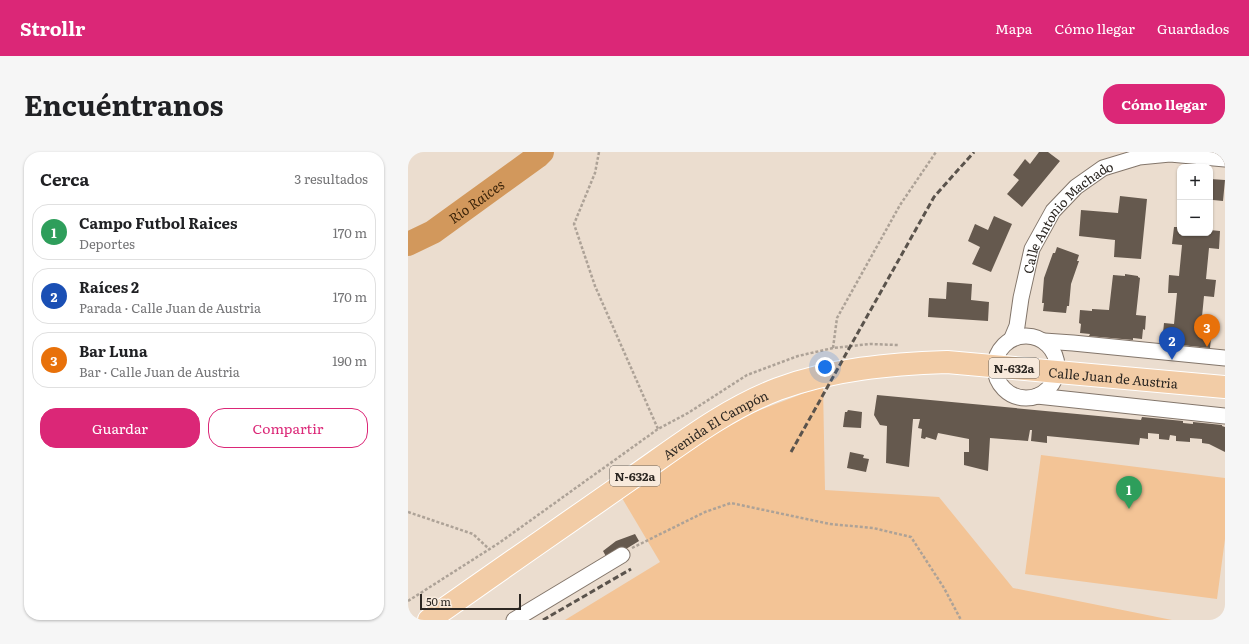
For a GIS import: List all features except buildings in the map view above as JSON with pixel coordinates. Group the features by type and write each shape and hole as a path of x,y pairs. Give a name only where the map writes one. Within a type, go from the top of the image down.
{"main road":[{"name":"Calle Juan de Austria","path":"858,369 909,363 939,362 1225,387"},
{"name":"Avenida El Campón","path":"429,620 722,415 777,389 817,376 858,369"}],"street":[{"name":"Calle Antonio Machado","path":"994,366 995,358 999,350 1012,338 1017,326 1021,298 1032,249 1053,211 1076,187 1102,168 1139,157 1170,154 1225,159"},
{"path":"1012,338 1029,335 1044,341 1073,342 1225,358"},
{"path":"1037,396 1050,387 1057,372 1055,355 1044,341"},
{"path":"994,366 995,376 1000,386 1007,393 1017,397 1027,398 1037,396 1225,416"},
{"path":"514,620 622,555"}],"path":[{"path":"599,152 595,173 574,224 595,286 658,429"},
{"path":"833,348 837,318 900,205 936,152"},
{"path":"622,555 639,544 705,512 731,503 830,524 873,528 911,537 944,588 961,620"},
{"path":"408,512 474,534 489,549"}],"shaded area":[{"path":"823,386 825,490 939,497 1013,588 1172,620 565,620 660,562 622,498 721,425"},
{"path":"1041,455 1225,478 1225,539 1217,599 1025,574"}],"waterway":[{"name":"Río Raices","path":"408,244 433,232 542,152"}],"railway":[{"path":"791,452 934,197 974,152"},
{"path":"543,620 631,569"}],"place":[{"name":"Bar Luna","path":"1207,347"},
{"name":"Raíces 2","path":"1172,360"},
{"name":"Campo Futbol Raices","path":"1129,509"}]}
